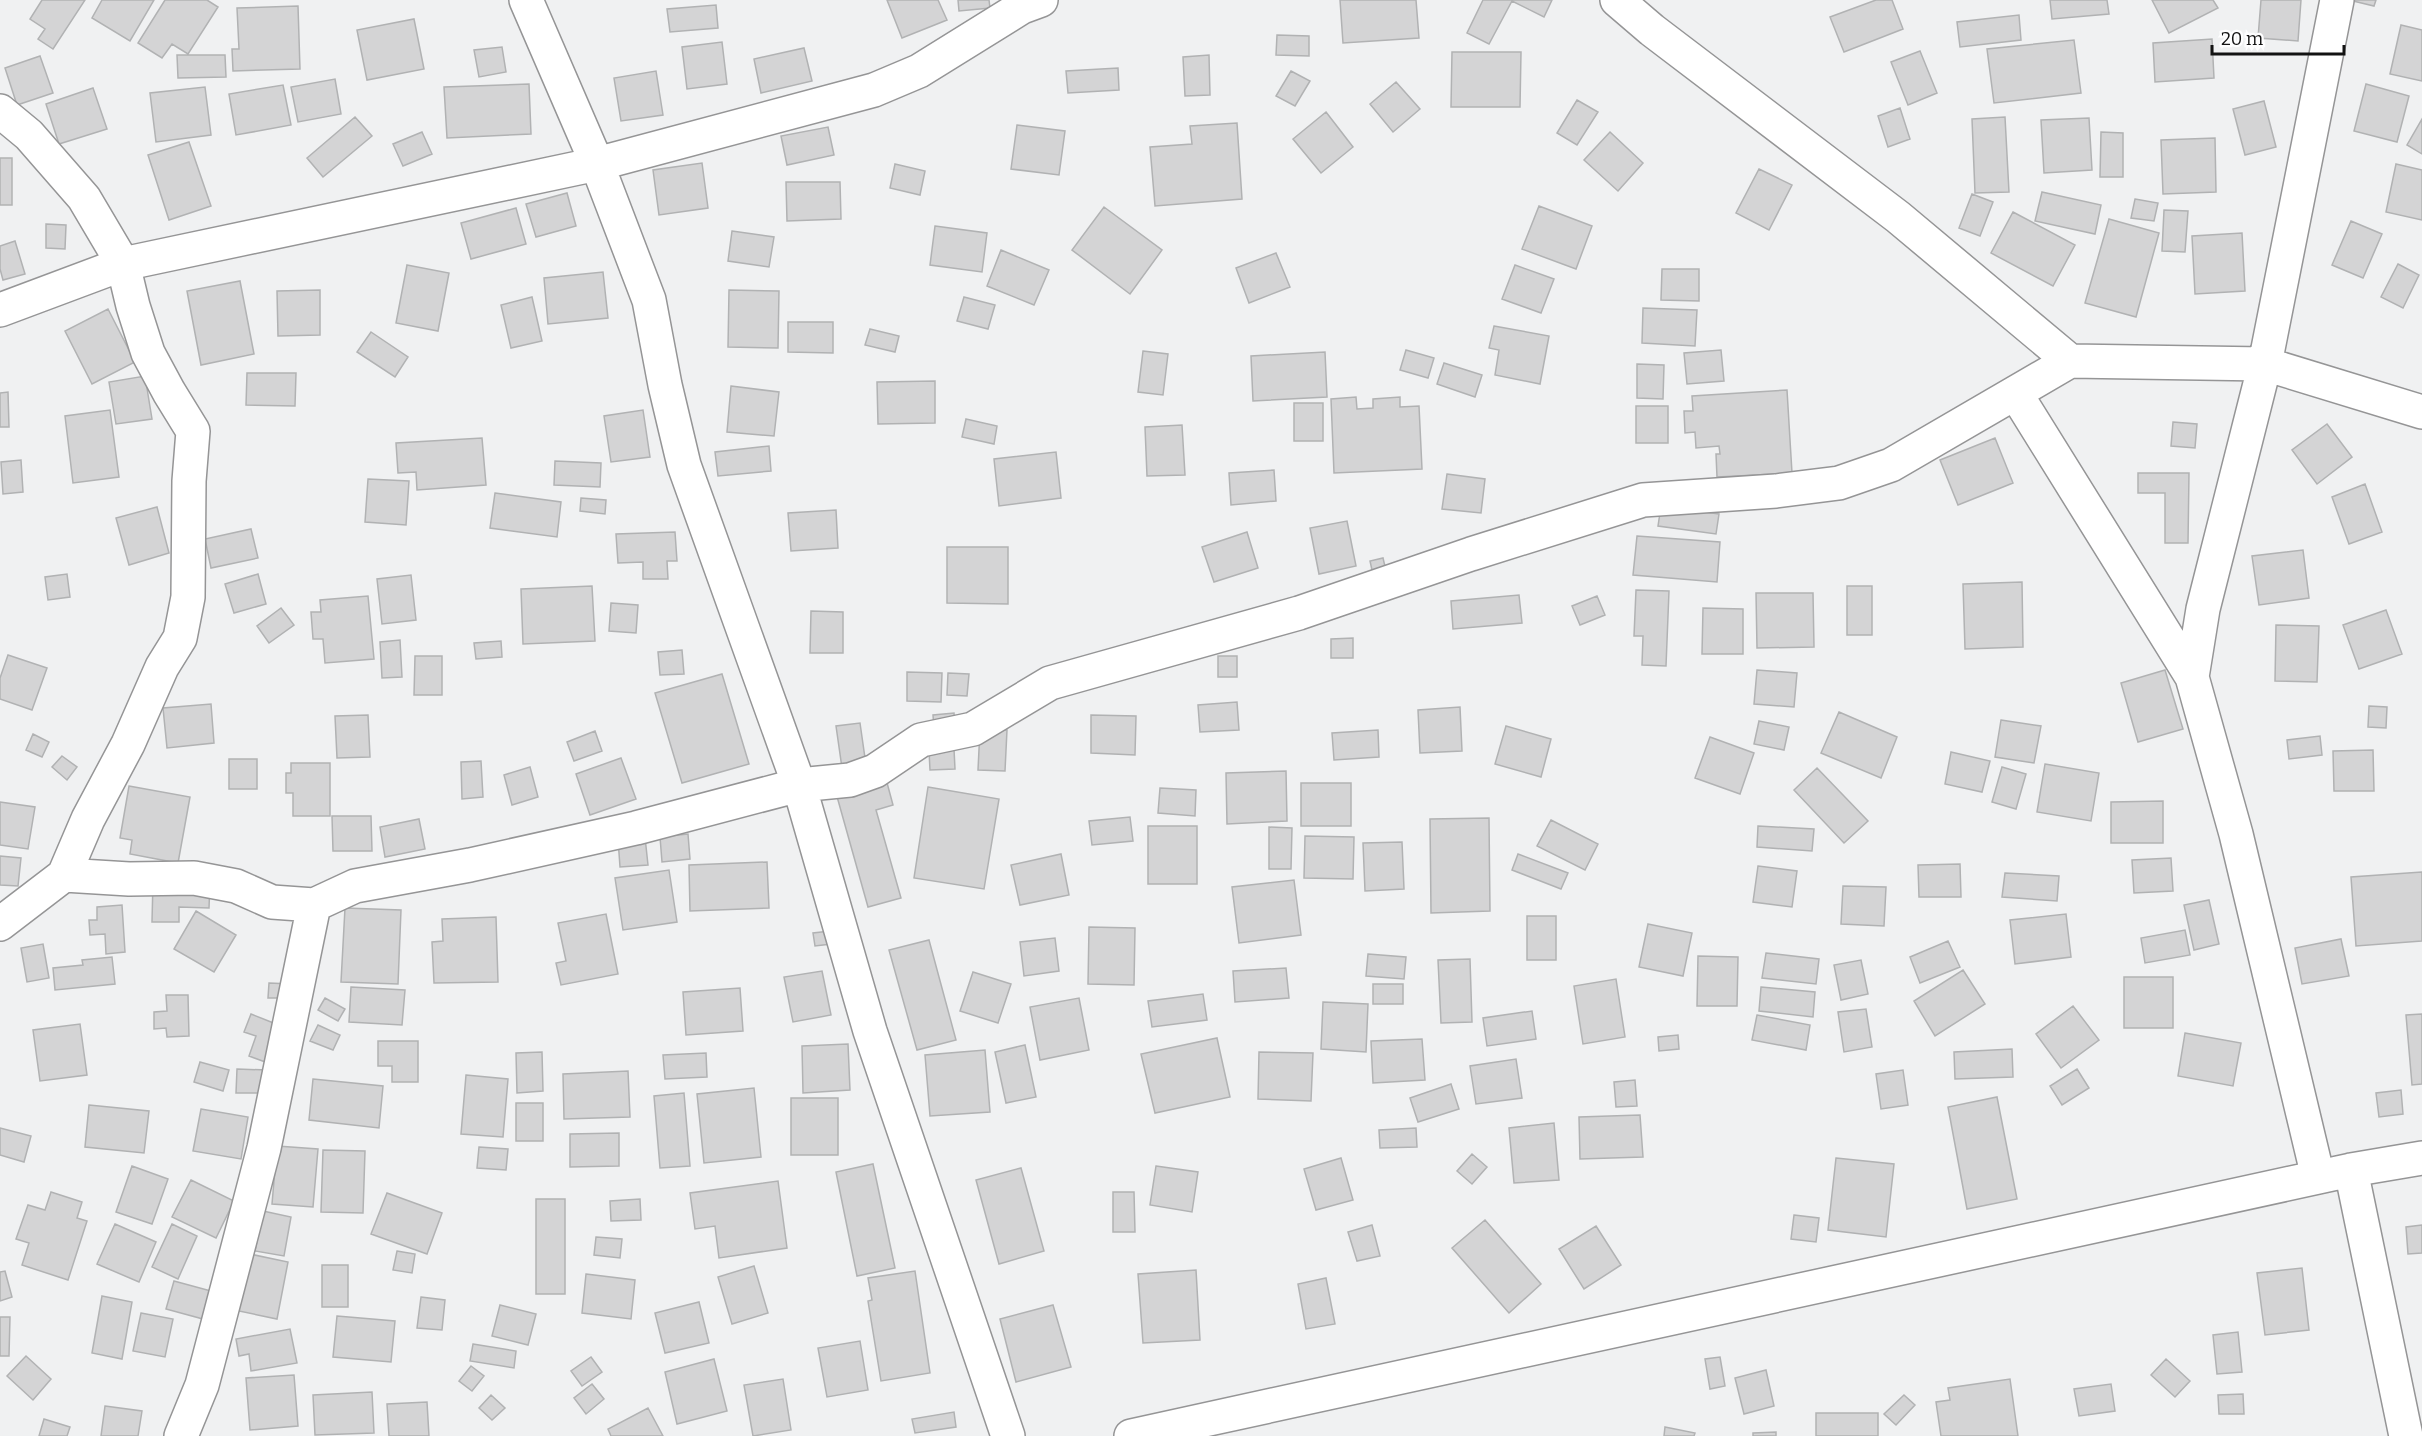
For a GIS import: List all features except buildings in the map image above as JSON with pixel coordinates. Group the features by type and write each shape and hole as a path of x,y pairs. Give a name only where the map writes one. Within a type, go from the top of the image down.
{"street":[{"path":"526,0 597,164 649,300 664,385 684,465 799,785 870,1031 1008,1436"},
{"path":"0,310 123,264 597,164 874,90 919,71 1022,7 1041,0"},
{"path":"1617,0 1652,30 1898,217 2070,361"},
{"path":"2192,677 2203,609 2265,364 2337,0"},
{"path":"0,111 29,135 84,198 123,264 148,353 193,431 189,481 188,597 180,638 162,667 128,744 88,819 64,875 0,924"},
{"path":"64,875 129,879 194,878 236,886 272,902 314,905 355,886 470,865 625,831 799,785 850,780 875,771 921,740 973,729 1050,683 1299,613 1471,554 1643,500 1776,491 1839,483 1891,465 2070,361 2265,364 2422,412"},
{"path":"2016,394 2192,677 2236,834 2318,1177"},
{"path":"181,1436 202,1385 264,1148 314,905"},
{"path":"1131,1436 2318,1177 2422,1158"},
{"path":"2351,1170 2406,1436"}]}
